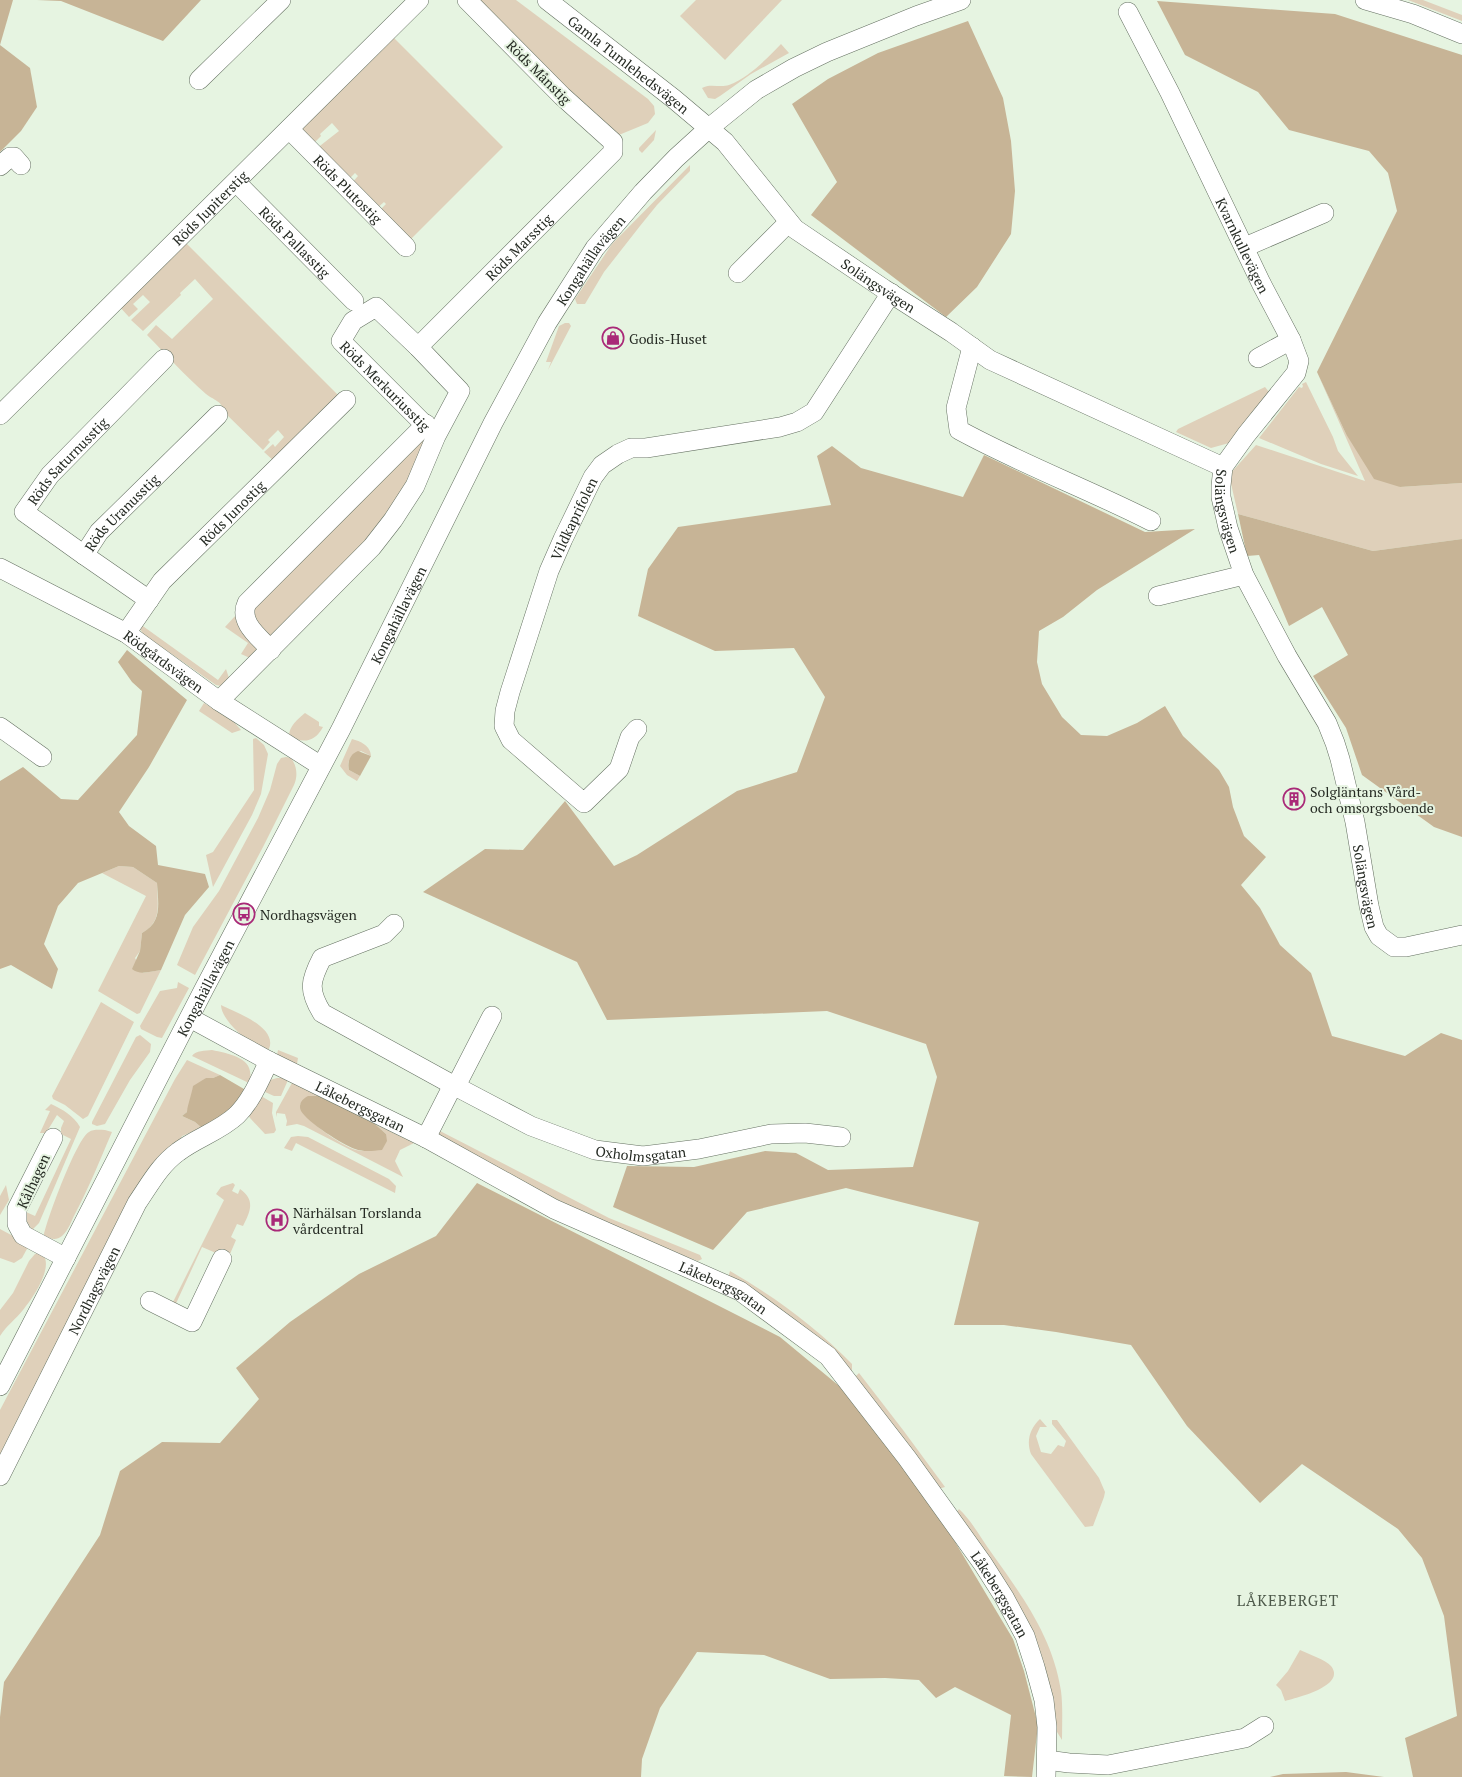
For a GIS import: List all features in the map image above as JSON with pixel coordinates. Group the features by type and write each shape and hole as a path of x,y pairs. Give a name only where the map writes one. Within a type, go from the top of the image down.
{"street":[{"path":"198,80 280,0"},
{"name":"Röds Jupiterstig","path":"0,415 419,0"},
{"name":"Röds Månstig","path":"467,0 562,96 613,142"},
{"name":"Gamla Tumlehedsvägen","path":"547,0 709,128"},
{"name":"Kongahällavägen","path":"0,1386 204,988 341,729 455,497 527,357 590,255 650,185 709,128 756,90 794,68 913,8 961,0"},
{"path":"1366,0 1413,14 1462,34"},
{"name":"Kvarnkullevägen","path":"1128,12 1291,340 1299,361 1296,373 1223,467"},
{"name":"Solängsvägen","path":"709,128 737,155 794,229 951,332 990,360 1223,467 1221,497 1228,528 1244,575 1287,656 1327,723 1335,743 1356,822 1374,927 1379,936 1394,947 1462,935"},
{"name":"Röds Plutostig","path":"289,129 406,247"},
{"name":"Röds Marsstig","path":"418,347 613,152 613,142"},
{"path":"0,166 10,157 14,157 21,165"},
{"name":"Röds Pallasstig","path":"236,182 354,301"},
{"path":"1244,248 1324,212"},
{"path":"738,273 789,222"},
{"name":"Vildkaprifolen","path":"637,729 630,737 619,769 584,803 511,740 504,726 505,711 510,692 549,571 593,477 602,465 631,448 656,446 780,427 797,422 814,412 891,293"},
{"name":"Röds Merkuriusstig","path":"219,701 372,547 393,520 415,486 431,430 460,391 376,307 353,321 341,342 431,430"},
{"path":"1258,358 1291,340"},
{"path":"972,347 956,408 959,430 995,449 1151,521"},
{"name":"Röds Saturnusstig","path":"84,555 24,512 50,475 164,359"},
{"name":"Röds Junostig","path":"126,633 162,581 346,400"},
{"name":"Röds Uranusstig","path":"149,600 84,555 99,532 218,415"},
{"path":"271,650 247,624 244,608 247,603 431,430"},
{"name":"Rödgårdsvägen","path":"0,568 126,633 219,701 321,766"},
{"path":"1158,596 1244,575"},
{"path":"0,727 42,758"},
{"name":"Oxholmsgatan","path":"394,924 384,934 322,958 316,970 312,990 315,1002 322,1013 531,1126 594,1150 643,1156 699,1149 771,1134 805,1133 841,1138"},
{"path":"426,1138 492,1016"},
{"name":"Låkebergsgatan","path":"190,1018 269,1061 426,1138 554,1209 740,1291 828,1356 907,1458 983,1564 1004,1597 1025,1636 1044,1700 1047,1727 1047,1767"},
{"name":"Nordhagsvägen","path":"0,1476 138,1203 161,1166 179,1151 225,1124 246,1106 269,1061"},
{"name":"Kålhagen","path":"53,1138 17,1209 17,1224 23,1235 66,1258"},
{"path":"150,1301 192,1322 222,1259"},
{"path":"1047,1767 1069,1763 1108,1765 1245,1738 1264,1726"},
{"path":"1047,1767 1058,1768 1076,1777"}],"shaded area":[{"path":"0,0 13,0 0,45"},
{"path":"37,0 201,0 163,41 61,1"},
{"path":"477,0 516,0 648,99 654,106 655,114 648,123 614,137"},
{"path":"696,0 782,0 725,60 680,16"},
{"path":"1408,0 1423,0 1462,15 1462,21"},
{"path":"1157,1 1335,14 1462,55 1462,483 1400,487 1374,479 1346,434 1317,372 1397,211 1388,173 1369,151 1289,130 1258,92 1185,55"},
{"path":"968,21 1003,98 1011,141 1015,191 1011,234 977,287 946,317 811,215 837,182 792,104 828,79 878,53"},
{"path":"390,34 503,147 409,241 379,211 386,204 384,202 376,209 351,184 358,176 355,173 348,180 316,149 339,131 332,123 312,145 297,128"},
{"path":"781,44 789,53 751,74 715,99 708,98 702,88 726,86 737,82 757,67"},
{"path":"0,45 30,68 37,107 21,131 0,152"},
{"path":"656,130 654,140 642,153 639,148"},
{"path":"690,165 690,171 657,205 604,272 585,304 577,304 575,299 612,244"},
{"path":"183,240 340,397 275,462 264,452 273,444 275,447 284,437 278,430 268,440 270,442 263,450 224,412 220,403 198,387 147,335 156,325 172,339 213,299 195,279 143,331 131,320 150,302 143,295 133,304 138,309 129,317 118,305"},
{"path":"569,323 571,326 548,370 551,362 546,362 559,326"},
{"path":"1317,372 1346,434 1400,487 1462,483 1462,539 1373,551 1238,514 1229,475 1256,445 1365,481"},
{"path":"1306,382 1338,451 1358,476 1321,464 1259,438 1299,387 1302,388 1302,384"},
{"path":"1265,387 1269,392 1229,443 1211,448 1176,432 1178,429"},
{"path":"420,438 426,438 426,444 398,500 376,532 271,637 252,617 252,606"},
{"path":"832,446 861,468 963,497 984,455 1145,532 1195,529 1097,590 1063,617 1039,631 1037,662 1042,684 1062,717 1081,735 1107,736 1137,723 1165,706 1183,736 1219,770 1229,787 1233,807 1244,836 1266,857 1241,885 1260,908 1280,945 1311,973 1332,1036 1405,1056 1441,1033 1462,1040 1462,1777 1413,1777 1405,1738 1457,1716 1444,1616 1422,1558 1398,1529 1302,1464 1260,1503 1187,1426 1131,1345 1004,1325 954,1325 979,1222 846,1188 747,1212 713,1250 613,1207 627,1166 694,1167 765,1151 796,1153 828,1170 913,1167 937,1077 926,1044 827,1011 607,1020 577,962 423,892 485,849 523,850 565,801 614,866 637,855 737,791 797,772 825,697 794,648 715,651 638,616 648,569 678,527 831,505 817,456"},
{"path":"1238,514 1373,551 1462,539 1462,837 1434,827 1362,775 1346,728 1313,676 1348,655 1322,607 1289,626 1259,555 1247,556"},
{"path":"236,615 260,639 261,646 250,658 241,654 248,643 225,627"},
{"path":"140,624 218,680 226,669 229,678 221,686 216,685 143,634 139,627"},
{"path":"127,650 187,700 149,767 119,812 129,826 156,846 158,865 205,874 209,887 185,915 161,970 142,973 132,969 140,951 142,933 149,929 156,918 158,911 157,883 133,867 119,866 78,883 58,906 44,944 58,969 52,989 11,965 0,969 0,781 23,767 61,799 78,800 137,735 142,691 132,682 118,662"},
{"path":"204,703 233,721 241,730 232,733 199,711"},
{"path":"305,713 319,722 319,726 323,727 312,739 304,741 294,739 289,736 289,732 297,720"},
{"path":"256,738 264,745 268,754 261,794 252,815 213,887 206,855 213,852 254,790 253,739"},
{"path":"352,739 362,743 371,752 371,756 361,751 349,760 349,770 360,776 357,781 347,775 340,766"},
{"path":"358,751 371,756 360,776 349,770 348,767 351,756"},
{"path":"281,758 291,758 296,768 294,785 195,975 177,965 193,927 219,891 258,818 270,790 277,764"},
{"path":"119,866 133,867 157,883 158,905 156,918 149,929 142,933 140,951 135,958 143,973 161,970 140,1013 137,1014 98,991 146,896 102,873"},
{"path":"178,982 189,988 162,1038 141,1029 140,1026 160,991 177,988"},
{"path":"101,1002 134,1022 88,1116 83,1119 65,1105 53,1099 52,1096"},
{"path":"221,1005 245,1016 261,1027 270,1041 269,1049 262,1048 239,1033 226,1019"},
{"path":"140,1035 151,1044 150,1052 130,1080 105,1124 97,1126 92,1124 136,1037"},
{"path":"212,1050 227,1053 246,1063 249,1068 249,1083 192,1056 198,1052"},
{"path":"278,1050 298,1058 297,1064 295,1065 277,1055"},
{"path":"187,1060 220,1075 206,1078 190,1102 187,1112 182,1116 195,1122 202,1128 182,1136 179,1141 160,1155 129,1198 125,1210 100,1256 0,1463 0,1410 175,1079"},
{"path":"220,1075 244,1089 244,1091 230,1111 202,1128 195,1122 182,1116 187,1112 193,1086 206,1078"},
{"path":"286,1078 288,1080 281,1096 274,1096 265,1092 270,1080"},
{"path":"293,1081 322,1096 300,1104 308,1117 333,1138 350,1147 368,1151 386,1134 375,1124 414,1143 400,1150 395,1161 403,1177 304,1126 297,1124 286,1126 285,1114 277,1113 276,1117 276,1112"},
{"path":"261,1096 273,1103 272,1113 276,1130 274,1133 265,1134 249,1116"},
{"path":"308,1096 322,1096 375,1124 386,1134 387,1141 382,1150 364,1151 355,1149 318,1127 305,1116 300,1108 301,1102"},
{"path":"51,1104 67,1113 80,1127 39,1223 32,1230 26,1220 26,1212 35,1216 71,1139 61,1134 64,1121 57,1115 46,1133 40,1133 50,1111 45,1110"},
{"path":"105,1130 112,1132 68,1228 58,1239 44,1235 63,1180 77,1148 89,1132"},
{"path":"440,1131 609,1218 700,1255 702,1259 698,1261 664,1249 565,1204 438,1135"},
{"path":"291,1137 308,1137 389,1179 396,1186 395,1193 296,1143 292,1151 284,1148"},
{"path":"233,1183 235,1185 232,1191 238,1194 240,1189 248,1197 250,1206 248,1216 243,1226 237,1224 231,1237 236,1240 230,1254 223,1256 202,1247 173,1310 170,1308 224,1200 216,1194 221,1187"},
{"path":"477,1183 780,1337 844,1390 942,1520 1013,1639 1024,1671 1038,1725 1032,1777 1004,1776 1011,1715 955,1687 936,1698 919,1680 885,1678 830,1679 764,1655 697,1652 660,1708 642,1759 641,1777 0,1777 0,1717 4,1682 100,1535 120,1471 162,1442 220,1443 259,1399 236,1368 290,1322 359,1274 436,1236"},
{"path":"6,1185 9,1200 0,1215 0,1196"},
{"path":"0,1229 26,1243 28,1247 22,1258 14,1263 0,1258"},
{"path":"40,1252 45,1257 46,1264 42,1281 27,1305 0,1336 0,1310 13,1293 29,1261 35,1254"},
{"path":"730,1271 763,1291 809,1325 852,1364 852,1374 728,1277"},
{"path":"859,1373 945,1487 938,1489 854,1378"},
{"path":"1040,1419 1047,1427 1040,1427 1036,1436 1041,1452 1051,1454 1058,1445 1064,1447 1066,1441 1052,1424 1052,1420 1057,1420 1099,1478 1105,1492 1093,1526 1085,1527 1031,1454 1030,1435"},
{"path":"959,1509 973,1525 1026,1603 1044,1636 1057,1672 1061,1691 1062,1740 1054,1727 1045,1678 956,1513"},
{"path":"1300,1650 1329,1664 1334,1673 1332,1679 1318,1690 1285,1701 1281,1690 1276,1685 1288,1671"},
{"path":"1346,1772 1384,1777 1270,1777 1283,1774"}],"place":[{"name":"Godis-Huset","path":"613,338"},
{"name":"Solgläntans Vård- och omsorgsboende","path":"1294,799"},
{"name":"Nordhagsvägen","path":"244,914"},
{"name":"Närhälsan Torslanda vårdcentral","path":"277,1220"}],"district":[{"name":"LÅKEBERGET","path":"1288,1600"}]}
